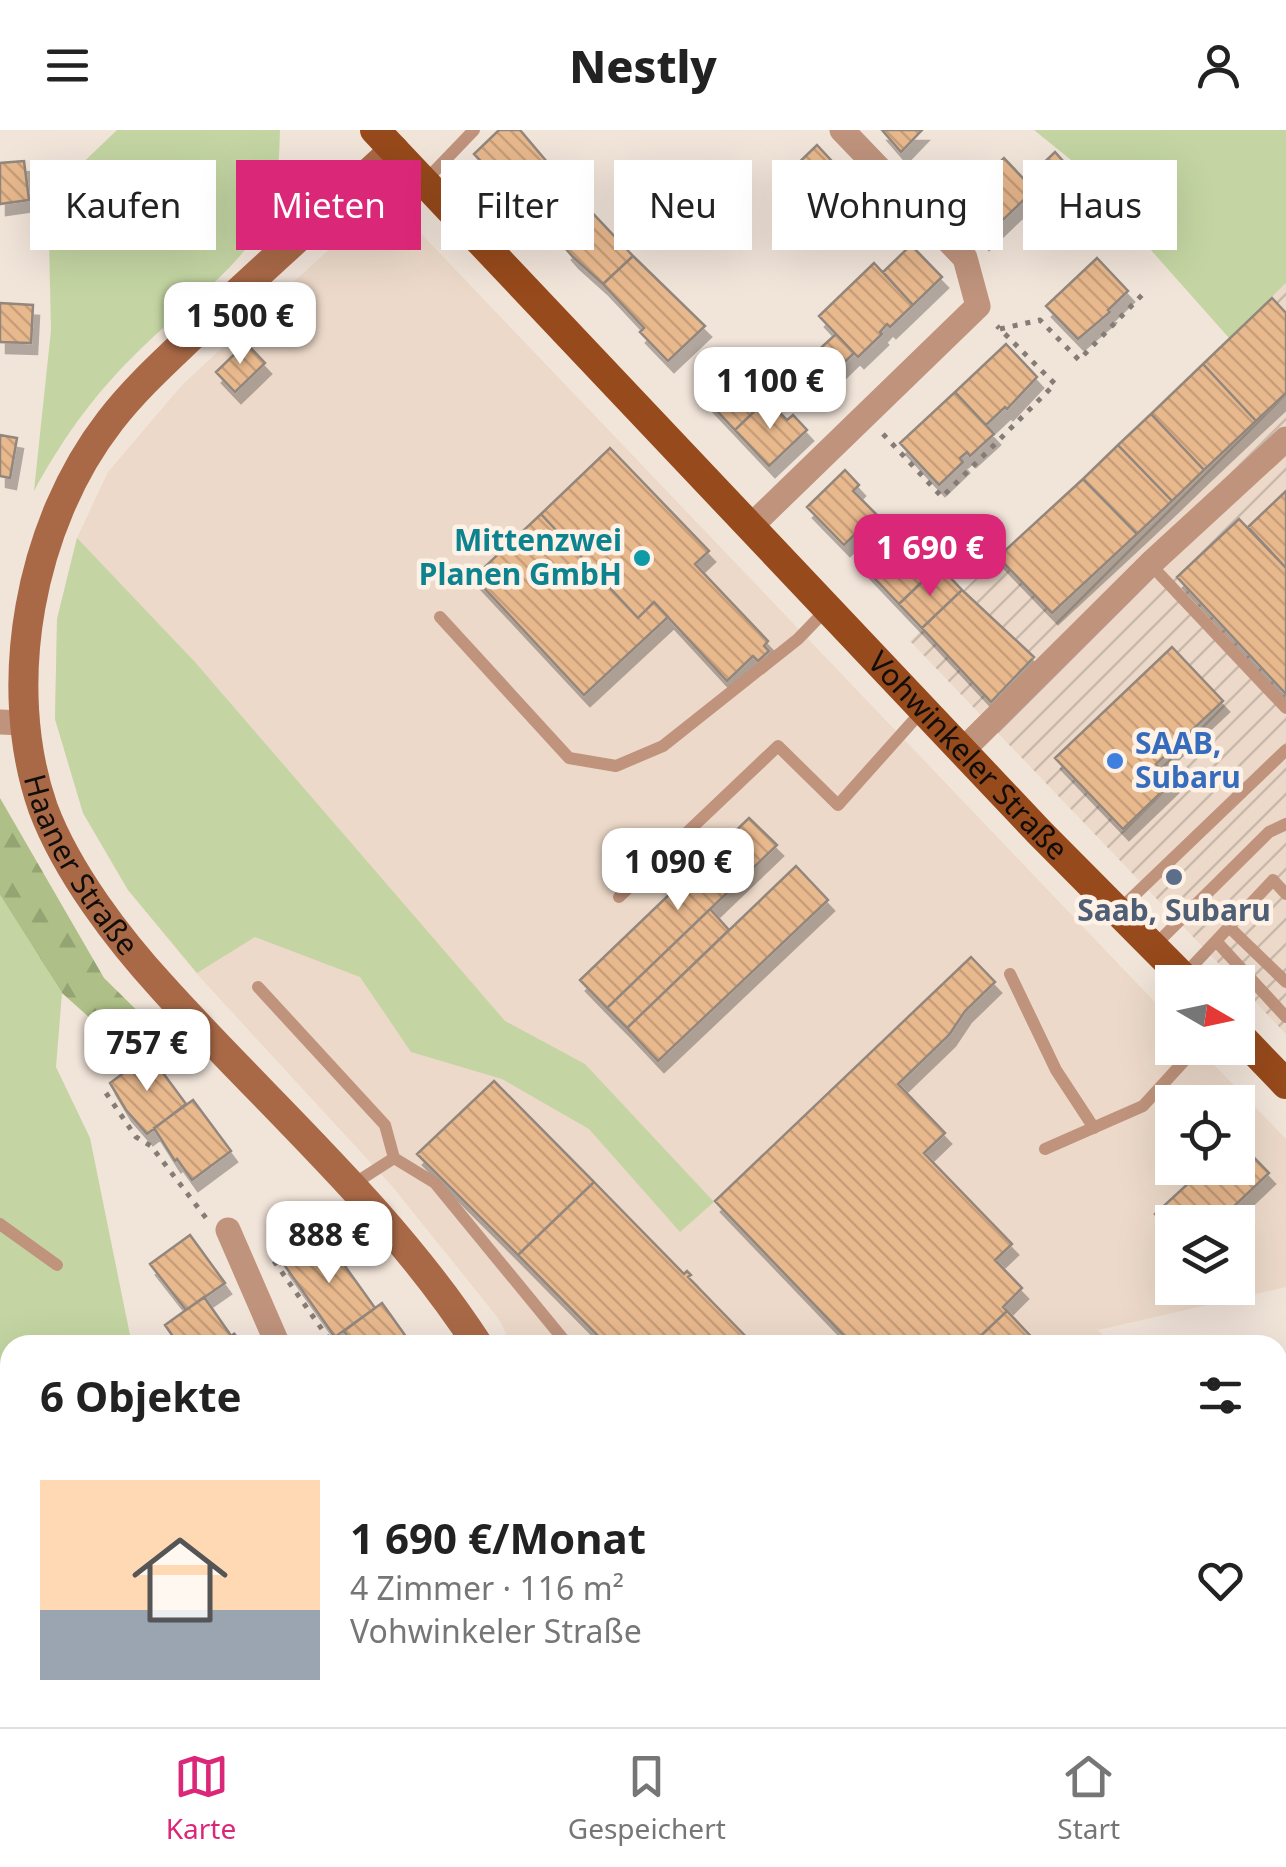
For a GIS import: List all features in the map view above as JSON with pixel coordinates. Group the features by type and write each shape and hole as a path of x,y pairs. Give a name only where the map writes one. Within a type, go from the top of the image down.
{"main road":[{"name":"Vohwinkeler Straße","path":"384,140 1170,965"},
{"name":"Haaner Straße","path":"384,140 109,422 73,481 50,532 33,594 11,722 64,856 99,906 160,986 414,1254 471,1335"},
{"path":"1255,1052 1286,1084"}],"street":[{"path":"750,527 978,306 964,258 842,130"},
{"path":"963,750 1150,564 1286,439"},
{"path":"228,1230 274,1335"}],"lane":[{"path":"424,182 474,130"},
{"path":"1150,564 1286,708"},
{"path":"440,617 569,758 616,766 664,746 798,640 828,608"},
{"path":"619,898 778,746 838,805 923,709"},
{"path":"1118,911 1286,750"},
{"path":"1152,947 1269,832 1286,824"},
{"path":"1197,965 1273,880 1286,894"},
{"path":"1228,927 1286,982"},
{"path":"1216,941 1286,1017"},
{"path":"1010,974 1056,1070 1094,1128"},
{"path":"258,987 385,1125 394,1158 435,1183 560,1335"},
{"path":"1045,1149 1143,1106 1180,1065"},
{"path":"350,1186 394,1158"},
{"path":"0,1224 57,1265"}],"path":[{"path":"1000,329 1040,320 1079,360 1142,295"},
{"path":"864,413 942,497 1055,384 978,306"},
{"path":"106,1093 123,1112 136,1137 150,1146 208,1221 228,1230"},
{"path":"163,1162 172,1156"},
{"path":"243,1263 270,1255 306,1301 326,1335"}],"shaded area":[{"path":"421,234 1155,1002 1155,1065 1214,1065 1234,1085 1155,1085 1155,1185 1255,1185 1255,1107 1286,1139 1286,1287 1255,1294 1255,1205 1155,1205 1155,1305 1207,1305 1098,1330 1102,1335 507,1335 498,1318 392,1186 197,974 128,890 83,813 55,719 57,619 77,538 108,472 183,384 328,250 421,250"},
{"path":"1286,283 1286,1034 1255,1002 1255,965 1220,965 910,641"}],"green space":[{"path":"117,130 280,130 279,160 236,160 236,250 245,250 100,393 34,491 51,330 49,250 216,250 216,160 86,160"},
{"path":"1034,130 1286,130 1286,283 1229,338 1151,250 1177,250 1177,160 1071,160"},
{"path":"77,538 194,661 505,1021 585,1064 714,1202 680,1232 589,1129 502,1079 411,1052 360,977 255,937 197,973 128,890 83,813 55,719 57,619"},
{"path":"0,798 104,978 164,1037 121,1046 62,993 0,895"},
{"path":"0,895 62,993 56,1067 90,1138 130,1335 0,1335"}],"building":[{"path":"499,130 520,130 545,160 480,160 474,154"},
{"path":"882,130 922,130 901,152"},
{"path":"817,145 831,160 802,160"},
{"path":"1004,158 1023,178 1023,201 1003,220 1003,160"},
{"path":"24,161 29,200 0,204 0,163"},
{"path":"594,215 614,236 614,250 627,250 633,256 603,284 567,250 594,250"},
{"path":"906,250 916,250 942,277 913,305 883,272"},
{"path":"633,256 705,326 668,361 603,284"},
{"path":"1097,258 1128,291 1078,339 1046,306"},
{"path":"874,263 913,305 890,327 887,324 858,357 819,316"},
{"path":"1272,298 1286,313 1286,393 1256,421 1203,364"},
{"path":"0,303 33,305 31,343 0,342"},
{"path":"836,334 854,353 820,386 801,366"},
{"path":"246,343 265,363 235,392 216,372"},
{"path":"1006,344 1037,377 986,425 955,392"},
{"path":"736,356 750,371 745,376 767,399 735,430 699,392"},
{"path":"1203,364 1256,421 1204,470 1151,414"},
{"path":"955,392 994,434 970,456 967,452 960,458 963,462 939,485 900,443"},
{"path":"767,399 787,420 793,415 807,430 769,466 735,430"},
{"path":"1151,414 1204,470 1172,501 1118,445"},
{"path":"0,435 17,438 10,478 0,476"},
{"path":"1118,445 1172,501 1137,534 1083,479"},
{"name":"Mittenzwei Planen GmbH","path":"610,448 709,551 695,564 768,641 764,646 769,651 758,661 753,656 727,681 654,602 638,618 541,514"},
{"path":"845,470 859,485 853,491 876,514 844,545 807,507"},
{"path":"1083,479 1137,534 1052,613 998,557"},
{"path":"1286,491 1286,568 1248,527"},
{"path":"541,514 638,618 654,602 668,617 584,695 474,577"},
{"path":"1239,519 1286,568 1286,694 1177,577"},
{"path":"900,530 914,544 909,549 931,573 899,604 862,565"},
{"path":"943,570 962,590 922,628 899,604 922,582 927,586"},
{"path":"962,590 1034,657 991,702 922,628"},
{"path":"1172,647 1223,701 1156,764 1172,782 1123,829 1055,758"},
{"path":"749,818 777,845 607,1008 580,980"},
{"path":"796,866 828,900 658,1061 627,1028"},
{"path":"710,909 729,930 627,1028 607,1008"},
{"path":"971,957 995,982 965,1011 949,1035 898,1084 945,1133 924,1153 1012,1244 995,1260 1022,1288 1003,1307 1007,1311 982,1335 843,1335 715,1201"},
{"path":"149,1054 186,1104 147,1134 110,1083"},
{"path":"494,1081 594,1182 518,1255 417,1154"},
{"path":"193,1100 231,1151 192,1180 154,1128"},
{"path":"1255,1159 1269,1173 1235,1205 1165,1205 1187,1185 1255,1185"},
{"path":"594,1182 684,1274 687,1271 691,1275 688,1277 744,1335 597,1335 518,1255"},
{"path":"322,1234 375,1308 334,1335 283,1263"},
{"path":"190,1235 225,1283 186,1310 150,1264"},
{"path":"204,1297 231,1335 172,1335 165,1325"},
{"path":"382,1303 405,1335 347,1335 344,1331"},
{"path":"1007,1311 1030,1335 982,1335"}],"place":[{"name":"Mittenzwei Planen GmbH","path":"642,558"},
{"name":"SAAB, Subaru","path":"1115,761"},
{"name":"Saab, Subaru","path":"1174,877"}]}
